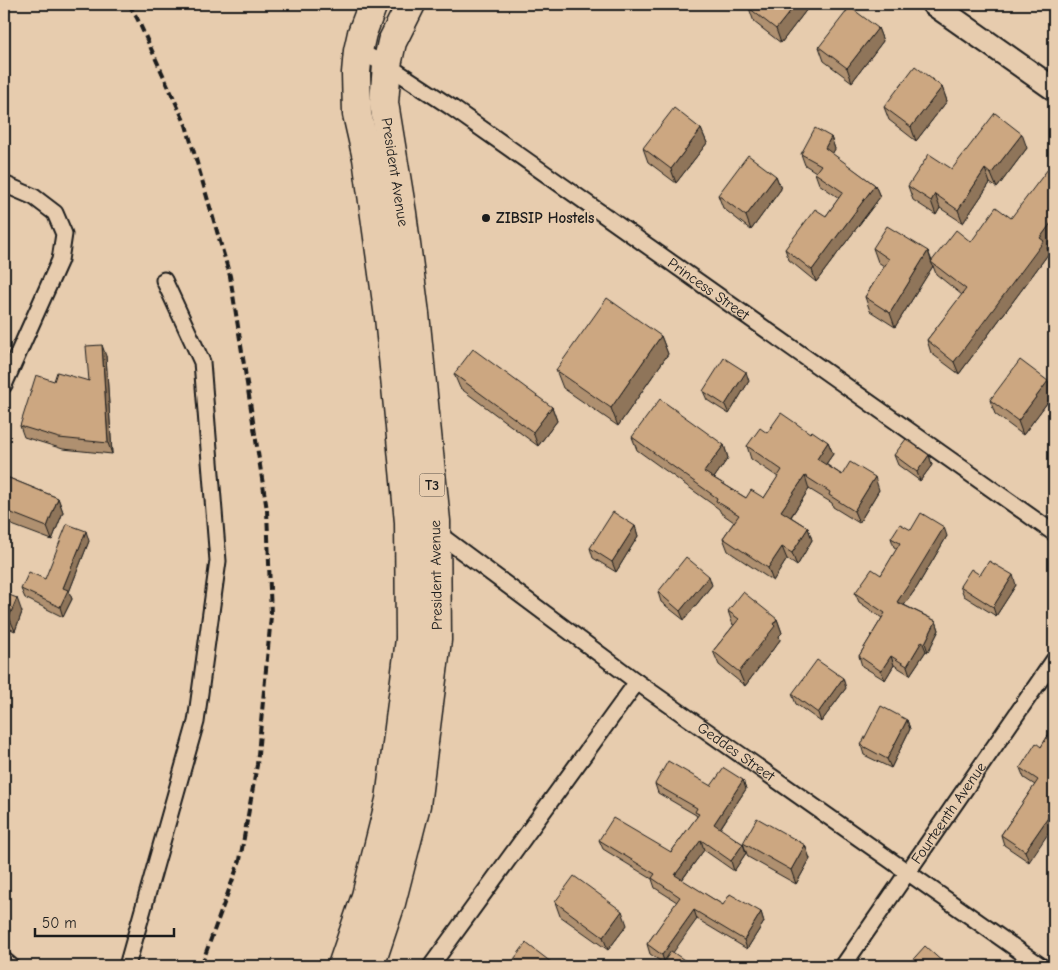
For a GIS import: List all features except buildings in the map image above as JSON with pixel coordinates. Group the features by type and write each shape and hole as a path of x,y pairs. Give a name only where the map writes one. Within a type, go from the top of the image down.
{"highway":[{"name":"President Avenue","path":"342,966 366,896 390,800 410,640 409,522 389,317 367,158 358,114 356,73 358,51 362,32 373,4"},
{"name":"President Avenue","path":"370,966 391,903 416,805 437,640 436,532 415,314 402,213 384,102 387,65 392,42 411,4"}],"street":[{"path":"933,4 1054,89"},
{"name":"Princess Street","path":"358,51 387,65 451,107 1054,533"},
{"path":"4,184 34,197 55,213 64,234 60,260 4,385"},
{"path":"127,966 196,722 218,561 202,362 164,280"},
{"name":"Geddes Street","path":"436,532 637,682 1041,966"},
{"name":"Fourteenth Avenue","path":"843,966 1054,660"},
{"path":"432,966 637,682"},
{"path":"4,960 11,966"}],"railway":[{"path":"129,4 186,125 230,276 267,510 271,616 257,765 240,860 201,966"}],"place":[{"name":"ZIBSIP Hostels","path":"486,218"}]}
